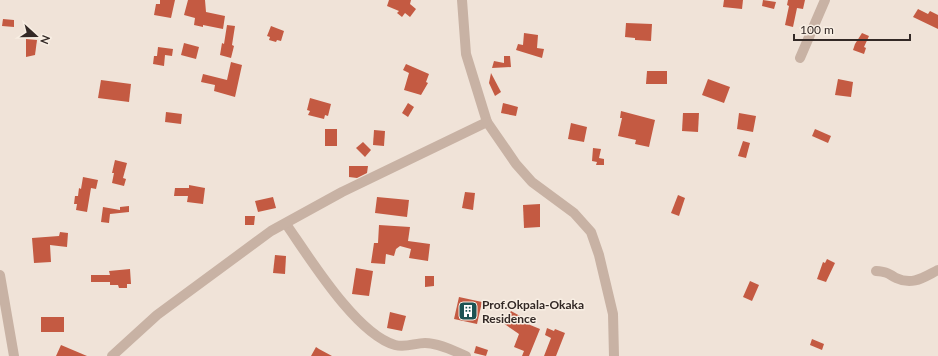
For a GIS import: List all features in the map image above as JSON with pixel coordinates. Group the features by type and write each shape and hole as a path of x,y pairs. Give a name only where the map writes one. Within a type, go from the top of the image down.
{"street":[{"path":"462,0 466,54 488,122 516,164 532,182 574,213 591,232 599,255 613,314 614,356"},
{"path":"800,58 825,0"},
{"path":"112,356 157,315 271,231 342,192 488,122"},
{"path":"286,224 322,277 354,316 372,333 385,342 396,346 406,347 424,343 432,344 466,356"},
{"path":"876,271 887,272 896,278 908,282 920,280 938,270"},
{"path":"0,275 14,356"}],"building":[{"path":"160,0 175,0 171,18 154,15 156,4 160,4"},
{"path":"188,0 205,0 206,12 225,16 223,29 203,25 203,27 194,25 195,18 184,15"},
{"path":"389,0 411,0 410,4 416,9 410,17 405,13 402,17 397,13 399,11 387,6"},
{"path":"724,0 743,0 742,9 723,7"},
{"path":"763,0 776,2 774,9 762,6"},
{"path":"788,0 805,0 803,9 797,8 793,27 785,25 789,6 787,5"},
{"path":"918,9 928,14 930,11 938,15 938,29 913,17"},
{"path":"3,19 14,20 14,27 2,26"},
{"path":"626,23 652,24 651,41 635,40 635,38 625,37"},
{"path":"227,25 235,26 232,45 234,46 231,58 220,55 222,43 224,44"},
{"path":"271,26 284,31 281,41 277,40 276,42 269,40 270,37 267,36"},
{"path":"524,33 538,35 537,48 544,49 542,58 516,50 518,44 523,45"},
{"path":"862,33 869,36 864,47 866,48 864,54 853,50"},
{"path":"26,39 37,40 35,55 26,57"},
{"path":"184,43 199,47 196,59 181,55"},
{"path":"158,47 173,49 172,56 165,55 164,66 153,64 154,56 157,56"},
{"path":"504,56 510,56 511,67 492,68 494,61 504,63"},
{"path":"231,62 242,65 235,97 214,91 215,85 201,82 203,74 227,80"},
{"path":"406,64 429,74 426,82 428,83 421,95 404,90 409,73 403,70"},
{"path":"647,71 667,71 667,84 646,84"},
{"path":"491,73 501,92 495,96 489,83"},
{"path":"708,79 730,87 724,103 702,95"},
{"path":"838,79 853,82 851,97 835,95"},
{"path":"101,80 131,84 129,102 98,98"},
{"path":"310,98 331,104 328,116 325,115 324,119 308,115 310,111 307,110"},
{"path":"408,103 414,107 408,117 402,113"},
{"path":"503,103 518,107 516,116 501,113"},
{"path":"621,111 655,120 649,147 635,144 636,140 618,136 622,118 620,118"},
{"path":"166,112 182,114 181,124 165,122"},
{"path":"683,113 699,113 698,132 682,131"},
{"path":"739,113 756,116 753,132 737,129"},
{"path":"571,123 587,127 584,142 568,139"},
{"path":"325,129 337,129 337,146 325,146"},
{"path":"815,129 831,136 828,143 812,136"},
{"path":"374,130 385,131 384,146 373,145"},
{"path":"743,141 750,143 746,158 738,156"},
{"path":"363,142 371,150 365,157 356,148"},
{"path":"593,148 601,149 599,158 604,159 604,165 596,165 597,162 592,161"},
{"path":"115,160 127,163 123,178 126,179 124,186 112,183 114,173 112,173"},
{"path":"349,166 368,166 367,173 357,178 349,177"},
{"path":"83,177 98,180 96,189 91,188 87,212 76,210 77,204 74,204 75,196 78,196 79,188 81,189"},
{"path":"189,185 205,188 203,204 187,202 188,196 174,196 175,188 189,188"},
{"path":"465,192 475,193 473,210 462,208"},
{"path":"678,195 685,198 679,216 671,213"},
{"path":"273,197 276,208 258,212 255,201"},
{"path":"377,197 409,200 407,217 375,213"},
{"path":"540,204 540,227 524,228 523,205"},
{"path":"129,206 129,212 110,214 109,223 101,222 103,207 120,210 120,207"},
{"path":"245,216 255,216 254,225 245,225"},
{"path":"379,225 410,227 408,241 430,244 428,261 409,258 411,249 400,246 396,249 394,256 386,254 385,264 371,263 374,243 378,243"},
{"path":"60,232 68,233 67,247 50,245 51,262 34,263 32,238 59,236"},
{"path":"275,255 286,256 285,274 273,273"},
{"path":"827,259 835,263 826,282 817,279 823,262 825,263"},
{"path":"356,268 373,271 369,296 352,294"},
{"path":"130,269 131,284 127,284 127,288 119,288 118,285 110,285 110,282 91,282 91,275 110,275 109,271"},
{"path":"425,276 434,276 434,286 425,287"},
{"path":"750,281 759,285 752,301 743,297"},
{"name":"Prof.Okpala-Okaka Residence","path":"459,297 482,302 477,324 454,319"},
{"path":"511,311 520,316 518,320 540,329 529,356 522,356 524,351 514,347 519,334 503,323"},
{"path":"390,312 406,316 402,331 387,328"},
{"path":"41,317 64,317 64,332 41,332"},
{"path":"547,328 565,333 556,356 544,356 551,338 545,335"},
{"path":"812,339 824,344 822,350 810,345"},
{"path":"61,345 87,356 56,356"},
{"path":"476,346 488,350 486,356 474,353"},
{"path":"316,347 319,349 332,356 311,356"}],"place":[{"name":"Prof.Okpala-Okaka Residence","path":"468,311"}]}
